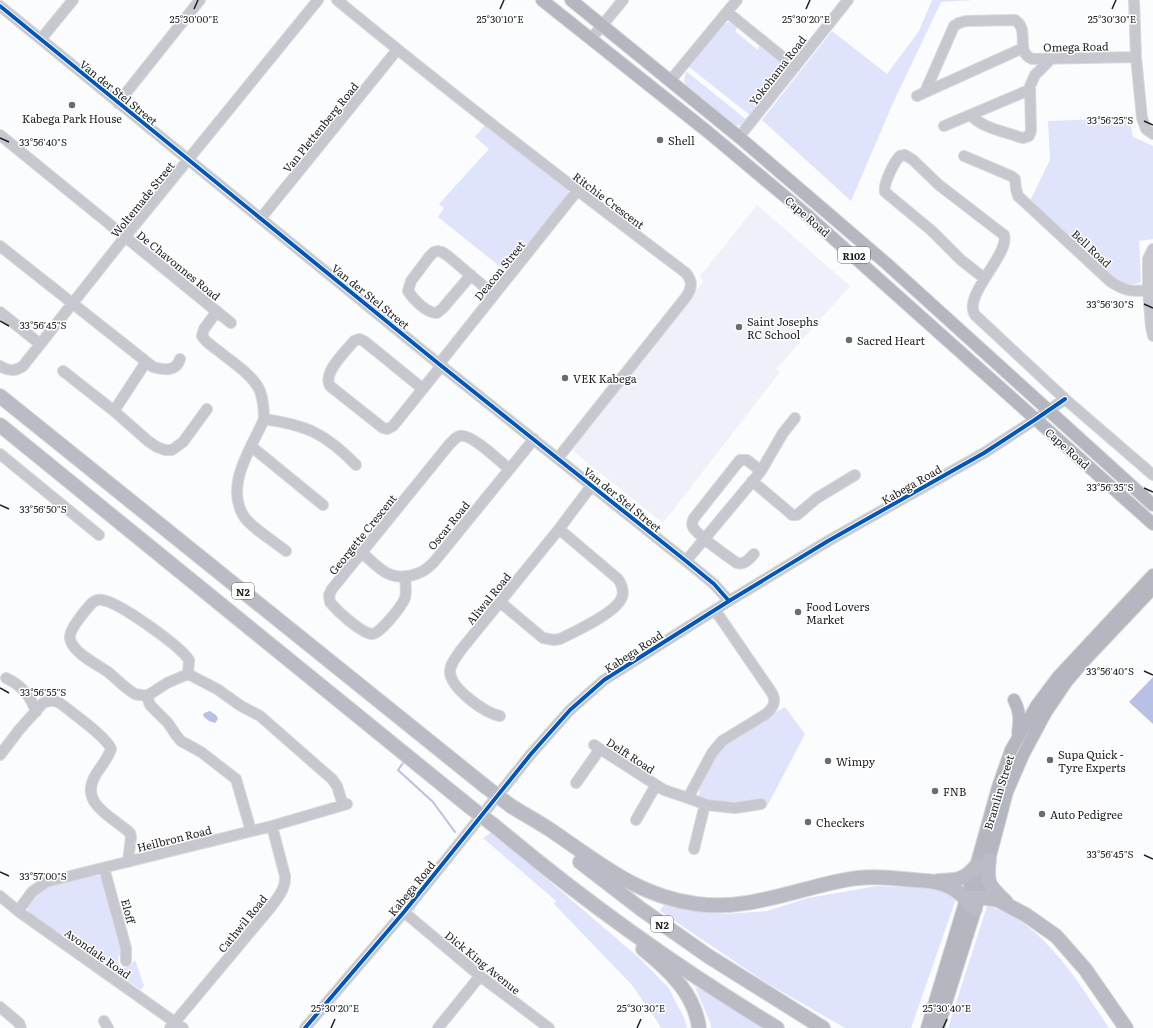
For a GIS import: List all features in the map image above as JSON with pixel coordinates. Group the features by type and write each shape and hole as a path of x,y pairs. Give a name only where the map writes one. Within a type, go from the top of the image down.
{"highway":[{"name":"N2","path":"0,396 486,787 641,909 708,956 823,1028"},
{"name":"N2","path":"0,425 538,862 626,928 777,1028"},
{"path":"511,806 632,884 672,900 697,904 722,906 741,905 846,880 870,877 932,881 959,880 968,875 976,866"},
{"path":"989,860 988,873 991,888 1009,905"},
{"path":"538,862 670,973 681,986 695,1011 699,1028"},
{"path":"932,881 950,887 972,901 998,900 1009,905 1056,936 1085,970 1126,1028"}],"main road":[{"name":"Cape Road","path":"542,0 708,132 806,214 1153,524"},
{"name":"Cape Road","path":"571,0 740,137 887,264 1153,505"},
{"name":"Bramlin Street","path":"938,1028 972,901 976,866 998,787 1011,750 1037,705 1058,677 1153,575"},
{"name":"Bramlin Street","path":"927,1028 972,901 989,860 1007,792 1023,755 1046,712 1067,681 1153,588"},
{"path":"1014,700 1020,715 1020,723 1016,740"}],"street":[{"path":"41,39 73,0"},
{"path":"118,103 200,0"},
{"name":"Woltemade Street","path":"0,366 11,371 23,366 125,237 318,0"},
{"name":"Ritchie Crescent","path":"337,0 397,50 577,191 686,273 690,279 692,284 691,290 686,297 558,458"},
{"path":"591,39 623,0"},
{"path":"670,81 737,0"},
{"name":"Yokohama Road","path":"740,137 848,0"},
{"path":"1134,0 1136,57 1143,123 1146,129 1153,134"},
{"name":"Van der Stel Street","path":"0,6 686,561 714,584 729,601"},
{"path":"727,12 795,67"},
{"path":"1015,20 1023,29 1023,48 921,94 956,24 973,21 1015,20"},
{"name":"Omega Road","path":"1023,48 1024,52 1030,58 1136,57"},
{"name":"Van Plettenberg Road","path":"261,218 397,50"},
{"path":"971,115 984,125 1019,137 1026,137 1032,131 1029,90 1034,75 1051,58"},
{"path":"944,126 1029,90"},
{"name":"De Chavonnes Road","path":"0,135 231,323"},
{"path":"984,278 961,260 932,231 885,192 885,185 894,164 900,156 905,155 913,160 939,185 1004,235 1005,241 1003,247 984,278 973,303 972,309 975,315 1065,399 1153,475"},
{"name":"Bell Road","path":"964,156 1015,179 1018,196 1115,284 1127,290 1136,292 1148,290"},
{"name":"Deacon Street","path":"423,389 364,341 359,339 354,341 328,376 330,386 383,428 387,429 394,426 423,389 494,294 577,191"},
{"path":"0,246 153,367 158,369 173,368 180,359"},
{"path":"1153,249 1148,259 1148,290 1153,336"},
{"path":"471,275 444,308 437,313 430,312 422,306 411,296 408,291 411,281 434,252 442,252 471,275 494,294"},
{"path":"217,311 204,329 202,336 254,382 262,397 264,419 239,475 237,486 239,504 243,516 286,551"},
{"path":"0,312 40,344"},
{"path":"114,411 146,362"},
{"path":"63,371 114,411 148,441 165,450 172,450 183,442 207,410"},
{"name":"Kabega Road","path":"305,1028 404,912 513,776 570,710 604,680 729,601 828,541 984,453 1036,420 1065,399"},
{"path":"686,561 752,482 783,433 795,418"},
{"path":"264,419 282,421 311,429 331,443 356,465"},
{"name":"Georgette Crescent","path":"405,576 406,592 403,601 375,634 370,634 364,631 334,607 329,599 332,589 458,436 462,435 472,439 509,469"},
{"name":"Oscar Road","path":"362,553 378,567 392,576 398,577 418,574 426,570 431,566 534,439"},
{"path":"252,447 323,505"},
{"path":"0,454 99,535"},
{"path":"754,554 745,562 737,563 694,528 692,521 738,463 743,459 747,460 761,470"},
{"path":"752,482 789,512 797,515 817,498 855,475"},
{"name":"Aliwal Road","path":"500,716 494,715 482,709 454,684 450,673 451,665 461,650 560,529 592,486"},
{"path":"500,602 543,638 554,640 560,639 612,610 620,601 623,591 622,584 618,579 560,529"},
{"path":"95,600 103,600 134,615 182,652 189,660 188,674 167,683 147,696 134,694 108,672 96,666 79,652 71,642 71,631 95,600"},
{"path":"688,798 716,747 727,737 771,710 775,698 715,610"},
{"name":"Heilbron Road","path":"18,910 32,892 46,882 272,826 345,805 337,786 332,779 266,721 217,689 188,674"},
{"path":"6,678 24,691 34,704 36,712"},
{"path":"147,696 150,705 168,723 181,740 201,752 236,779 250,831"},
{"path":"0,755 44,703 49,701 60,703 110,745 110,754 94,777 90,795 95,805 130,833 131,837 128,862"},
{"name":"Delft Road","path":"576,783 597,747 664,790 705,804 735,808 761,804"},
{"name":"Delft Road","path":"636,820 656,785"},
{"path":"694,849 705,804"},
{"name":"Cathwil Road","path":"173,1025 271,907 283,890 286,883 285,876 272,826"},
{"name":"Eloff","path":"104,868 126,948 126,961"},
{"name":"Avondale Road","path":"2,901 18,910 173,1025 183,1028"},
{"name":"Dick King Avenue","path":"404,912 480,976 544,1026"},
{"path":"438,1028 480,976"},
{"path":"0,1007 19,1022 21,1028"}],"shaded area":[{"path":"932,0 974,0 941,2 893,103 851,201 762,120 832,31 887,74 919,31"},
{"path":"732,21 737,25 736,32 758,50 760,44 786,66 786,70 751,116 689,67 724,24"},
{"path":"686,71 748,121 743,125 733,126 687,88 684,81"},
{"path":"1129,118 1133,137 1153,146 1153,239 1139,241 1141,282 1130,285 1114,279 1030,201 1050,160 1048,121"},
{"path":"486,124 565,186 568,190 568,196 508,273 438,217 444,208 439,204 489,149 475,137"},
{"name":"Saint Josephs RC School","path":"757,205 850,286 776,369 780,372 663,523 574,452 572,443 703,282 700,276"},
{"path":"1153,677 1153,724 1129,702"},
{"path":"785,707 805,734 766,808 762,809 764,801 728,806 701,799 699,795 700,786 718,751 730,740"},
{"path":"210,711 216,715 218,719 215,723 209,721 203,716 204,713"},
{"path":"492,832 638,957 668,987 685,1020 687,1028 661,1028 632,985 554,904 556,901 483,838"},
{"path":"96,874 104,879 123,947 118,962 124,968 129,966 135,960 144,986 141,990 31,915 27,908 31,897 46,887"},
{"path":"877,886 929,888 957,896 911,1028 845,1028 765,982 660,911 666,902 694,910 725,914 767,911 808,898"},
{"path":"987,906 1013,916 1044,941 1068,968 1109,1028 948,1028"},
{"path":"695,987 711,994 762,1028 711,1028 710,1022"}],"waterway":[{"path":"403,763 398,770 433,802 455,832"}],"cycle path":[{"path":"0,6 439,364 686,561 714,584 729,601"},
{"path":"305,1028 404,912 531,754 570,710 604,680 729,601 828,541 984,453 1065,399"}],"place":[{"name":"Kabega Park House","path":"72,105"},
{"name":"Shell","path":"660,140"},
{"name":"Saint Josephs RC School","path":"739,327"},
{"name":"Sacred Heart","path":"849,340"},
{"name":"VEK Kabega","path":"565,378"},
{"name":"Food Lovers Market","path":"798,612"},
{"name":"Supa Quick - Tyre Experts","path":"1050,760"},
{"name":"Wimpy","path":"828,761"},
{"name":"FNB","path":"935,791"},
{"name":"Auto Pedigree","path":"1042,814"},
{"name":"Checkers","path":"808,822"}]}
